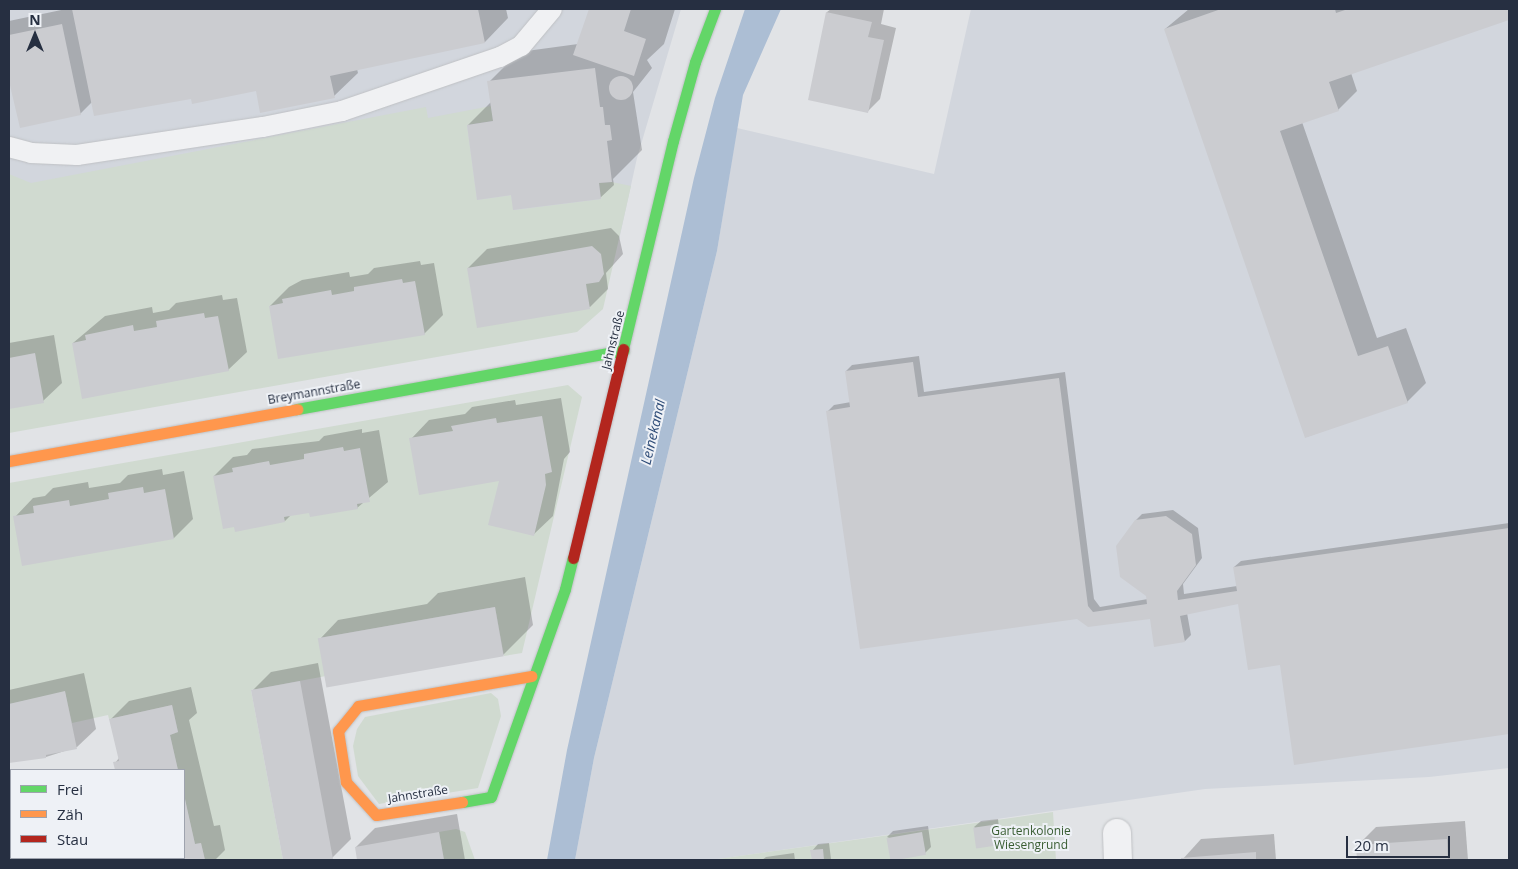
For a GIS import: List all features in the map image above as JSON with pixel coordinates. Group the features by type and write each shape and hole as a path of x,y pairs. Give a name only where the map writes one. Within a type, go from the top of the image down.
{"street":[{"name":"Jahnstraße","path":"531,676 358,706 338,731 346,782 376,815 491,797 531,676 565,589 673,141 695,62 715,9"},
{"name":"Breymannstraße","path":"9,460 624,350"},
{"path":"1116,833 1118,860"}],"lane":[{"path":"9,147 31,154 77,155 263,127 342,111 500,57 521,46 552,9"}],"shaded area":[{"path":"9,9 681,9 637,158 619,240 9,248"},
{"path":"971,9 1509,9 1509,768 1429,777 1205,789 711,860 575,860 594,758 717,251 737,128 934,174"}],"green space":[{"path":"491,106 493,121 467,125 477,200 511,195 514,210 601,199 599,183 612,182 631,186 603,309 577,332 9,433 9,174 31,183 426,107 428,118"},
{"path":"568,385 582,397 522,653 504,656 495,607 319,638 326,676 251,690 283,860 205,860 201,843 195,844 185,800 185,769 178,769 170,735 178,732 172,705 109,719 108,715 72,723 65,692 9,704 9,483"},
{"path":"491,693 498,699 501,716 478,788 379,804 358,776 353,746 357,729 365,717"},
{"name":"Gartenkolonie Wiesengrund","path":"1053,812 1056,860 711,860"},
{"path":"456,829 465,832 475,860 444,860 439,832"}],"water":[{"name":"Leinekanal","path":"745,9 781,9 743,95 717,251 594,758 575,860 547,860 567,750 694,178 715,98"}],"building":[{"path":"72,9 478,9 485,43 330,76 335,98 260,113 256,91 192,104 191,99 94,116"},
{"path":"589,9 631,9 624,31 646,39 634,76 573,55"},
{"path":"1221,9 1335,9 1336,13 1348,9 1509,9 1509,20 1329,82 1339,111 1280,131 1358,356 1388,346 1408,403 1305,438 1164,29"},
{"path":"826,12 872,22 868,37 884,40 868,113 808,100"},
{"path":"62,24 81,115 20,128 9,81 9,35"},
{"path":"595,68 600,107 603,107 605,125 610,125 612,140 607,141 612,182 599,183 601,199 513,210 511,195 477,200 467,125 493,121 487,81"},
{"path":"621,76 630,79 633,88 630,97 621,100 612,97 609,88 612,79"},
{"path":"592,246 601,254 604,274 599,282 586,284 590,309 477,328 467,268"},
{"path":"402,279 403,283 415,281 425,335 278,359 269,306 283,303 282,299 331,290 332,295 354,291 354,287"},
{"path":"204,313 205,318 218,316 229,371 82,399 72,343 86,340 85,335 133,325 134,331 157,327 156,321"},
{"path":"35,353 44,403 9,409 9,358"},
{"path":"913,362 918,397 1059,378 1088,606 1093,612 1147,604 1146,596 1120,577 1116,546 1135,520 1166,516 1192,534 1196,565 1177,591 1178,600 1237,591 1233,567 1509,528 1509,734 1294,765 1280,665 1248,670 1238,604 1180,616 1185,642 1154,647 1150,619 1088,627 1077,619 860,649 826,411 850,407 845,371"},
{"path":"542,416 552,472 545,474 546,485 534,536 488,525 499,481 419,495 409,438 453,431 451,426 496,418 497,423"},
{"path":"343,447 344,451 360,448 370,502 357,504 358,509 310,517 309,513 284,517 285,522 235,532 234,527 223,529 213,476 233,472 232,468 269,461 270,465 304,459 304,454"},
{"path":"143,487 144,493 165,489 174,539 22,566 13,516 34,513 33,506 69,500 70,506 109,499 108,493"},
{"path":"495,607 504,656 326,687 318,638"},
{"path":"300,681 333,859 283,860 251,690"},
{"path":"65,691 77,749 46,755 46,758 9,763 9,704"},
{"path":"172,705 178,732 170,735 178,769 115,769 113,762 119,761 109,719"},
{"path":"185,799 195,844 201,843 205,860 141,860 185,859"},
{"path":"992,825 995,846 976,848 973,828"},
{"path":"439,832 444,860 357,860 355,847"},
{"path":"922,832 926,855 890,860 887,838"},
{"path":"1447,839 1448,860 1357,860 1356,845"},
{"path":"823,849 824,860 812,860 810,850"},
{"path":"1256,852 1256,860 1181,860 1181,858"}],"traffic: fast":[{"path":"623,349 673,141 695,62 715,9"},
{"path":"297,409 624,350"},
{"path":"462,802 491,797 565,589 573,558"}],"traffic: slow":[{"path":"9,461 297,409"},
{"path":"462,802 376,815 346,782 338,731 358,706 531,676"}],"traffic: jam":[{"path":"573,558 623,349"}]}
